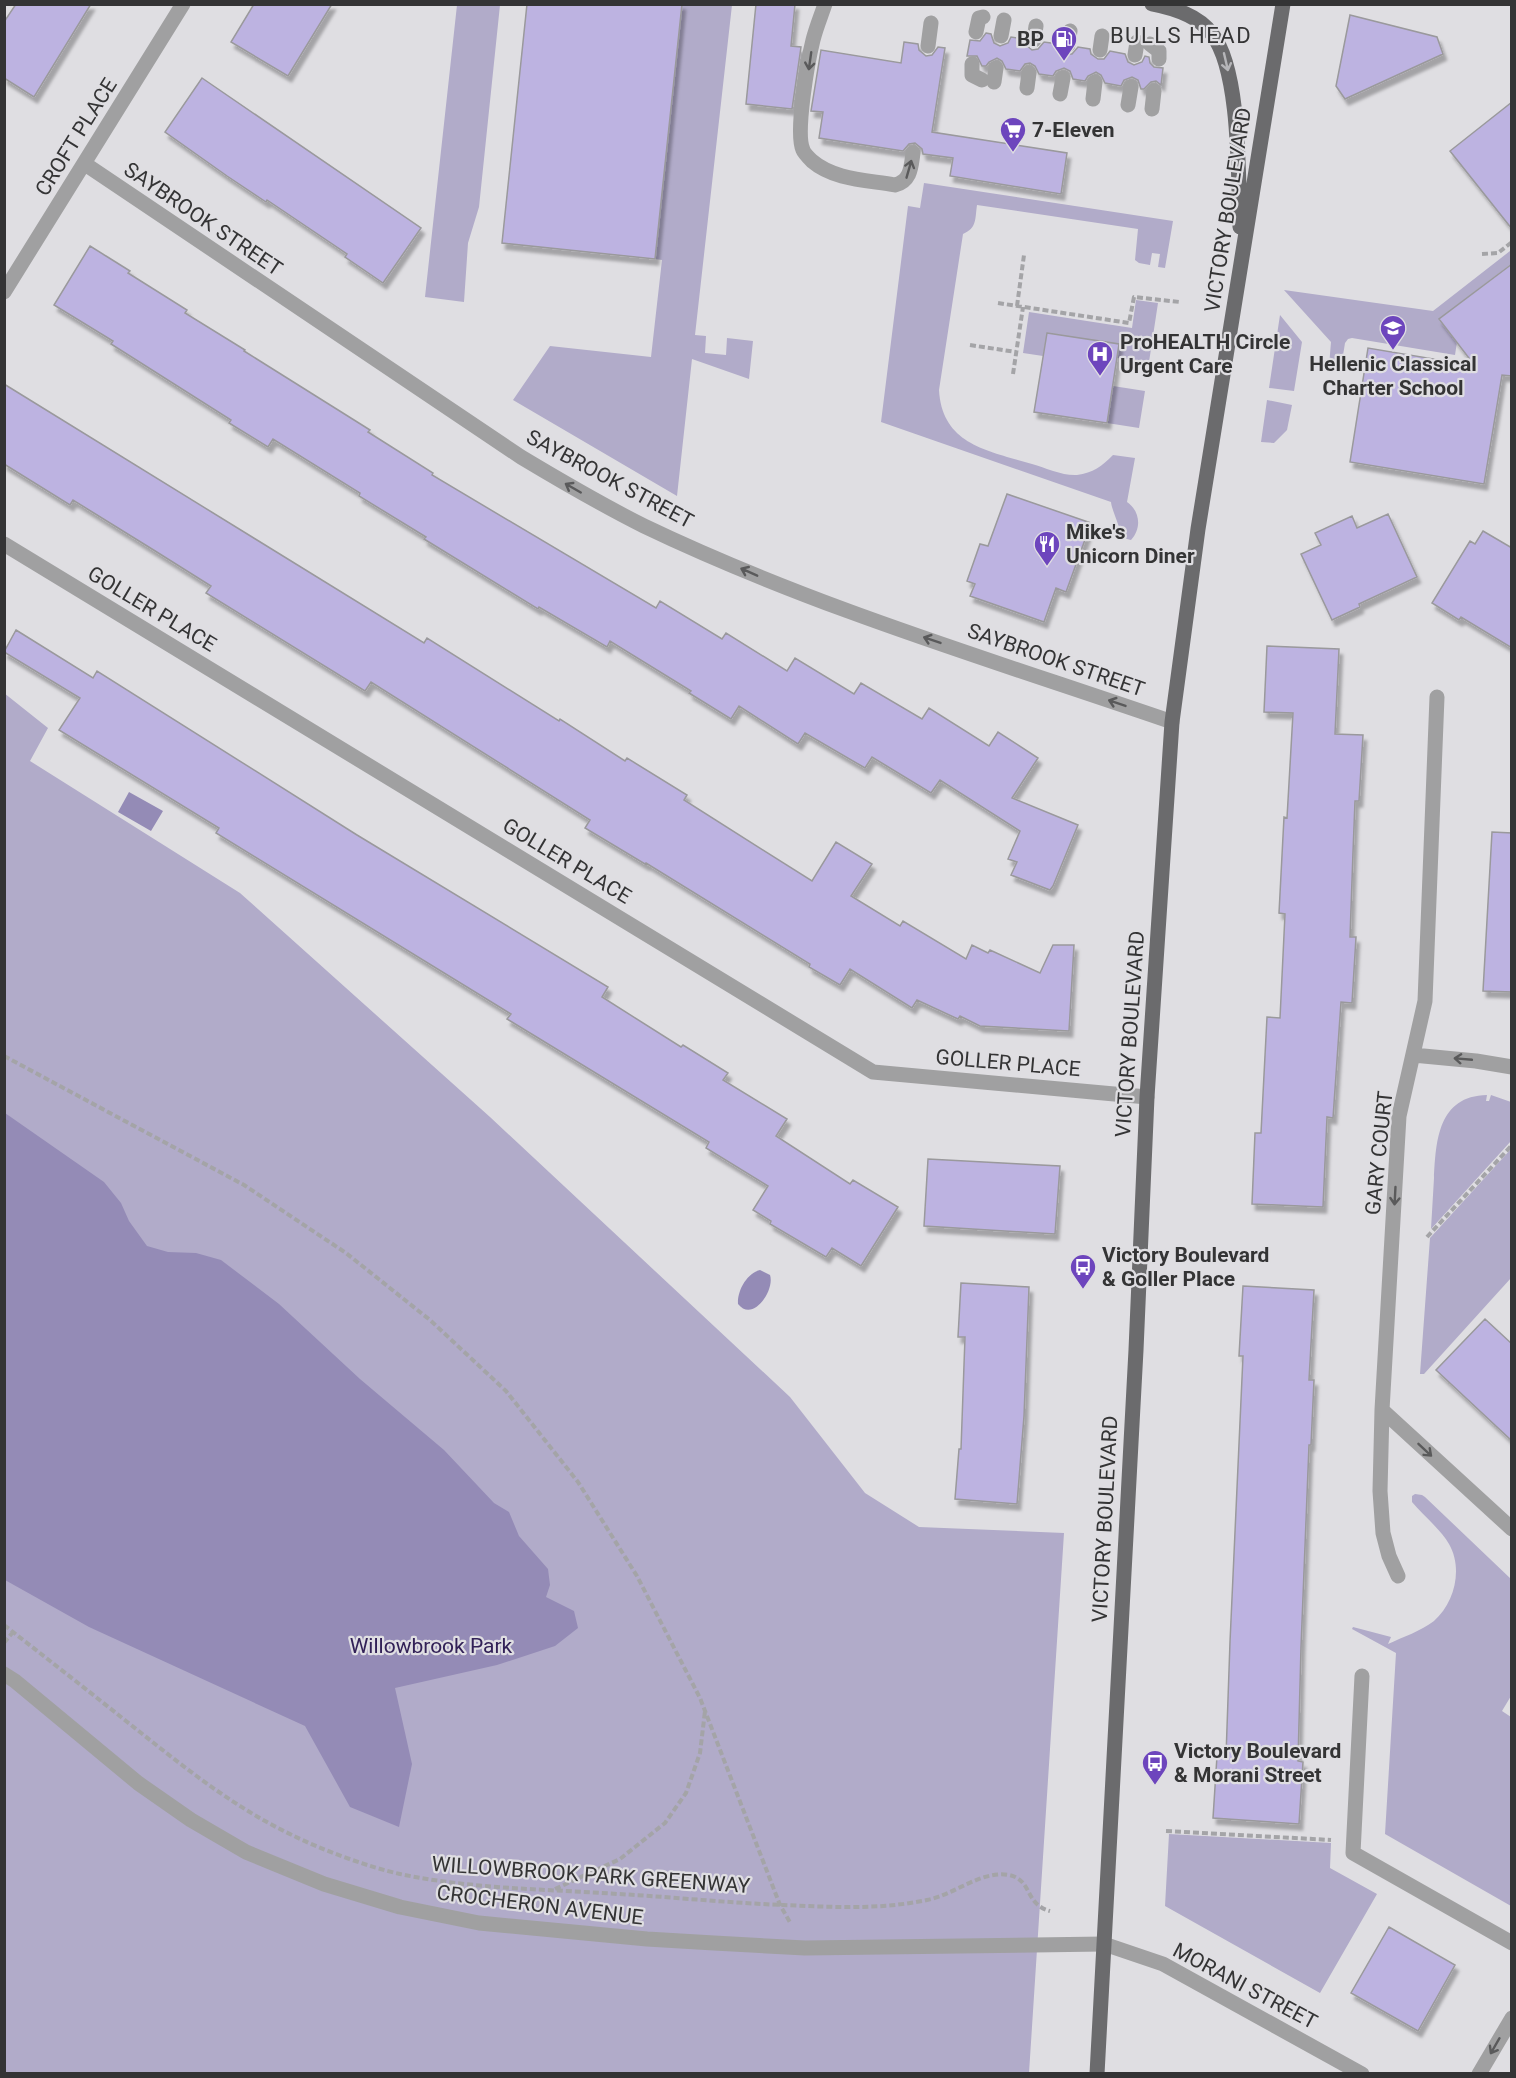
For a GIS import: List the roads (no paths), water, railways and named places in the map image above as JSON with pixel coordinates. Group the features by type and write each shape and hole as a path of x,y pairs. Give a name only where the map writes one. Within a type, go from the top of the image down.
{"main road":[{"path":"1152,4 1172,8 1192,17 1211,32 1223,50 1233,94 1241,263"},
{"name":"VICTORY BOULEVARD","path":"1097,2073 1136,1350 1147,1097 1172,722 1198,529 1283,4"}],"street":[{"name":"CROFT PLACE","path":"4,292 183,4"},
{"path":"825,4 813,39 801,120 800,137 803,150 811,160 824,169 895,185 907,179 913,153"},
{"path":"976,32 979,18 983,16"},
{"path":"1001,36 1004,20"},
{"path":"928,46 931,23"},
{"path":"1141,47 1159,51 1159,58"},
{"path":"972,64 972,75 975,78 991,77"},
{"path":"1060,94 1062,78"},
{"path":"1093,99 1095,82"},
{"path":"1128,105 1131,87"},
{"path":"1152,109 1154,91"},
{"name":"SAYBROOK STREET","path":"85,164 511,451 580,492 644,526 825,602 1172,722"},
{"name":"GOLLER PLACE","path":"4,544 873,1072 1147,1097"},
{"name":"GARY COURT","path":"1398,1576 1389,1557 1383,1533 1380,1491 1382,1410 1399,1116 1425,1001 1437,697"},
{"path":"1413,1055 1476,1060 1512,1067"},
{"path":"1382,1410 1512,1529"},
{"name":"CROCHERON AVENUE","path":"4,1674 138,1783 191,1820 246,1852 324,1884 400,1907 478,1923 647,1939 805,1947 1104,1944"},
{"path":"1362,1676 1353,1853 1512,1943"},
{"name":"MORANI STREET","path":"1104,1944 1163,1964 1362,2073"},
{"path":"1479,2073 1512,2018"}],"place":[{"name":"BP","path":"1064,62"},
{"name":"7-Eleven","path":"1013,153"},
{"name":"Hellenic Classical Charter School","path":"1393,351"},
{"name":"ProHEALTH Circle Urgent Care","path":"1100,377"},
{"name":"Mike's Unicorn Diner","path":"1047,567"},
{"name":"Victory Boulevard & Goller Place","path":"1083,1290"},
{"name":"Victory Boulevard & Morani Street","path":"1155,1786"}],"district":[{"name":"BULLS HEAD","path":"1181,35"}],"park label":[{"name":"Willowbrook Park","path":"431,1646"}]}
